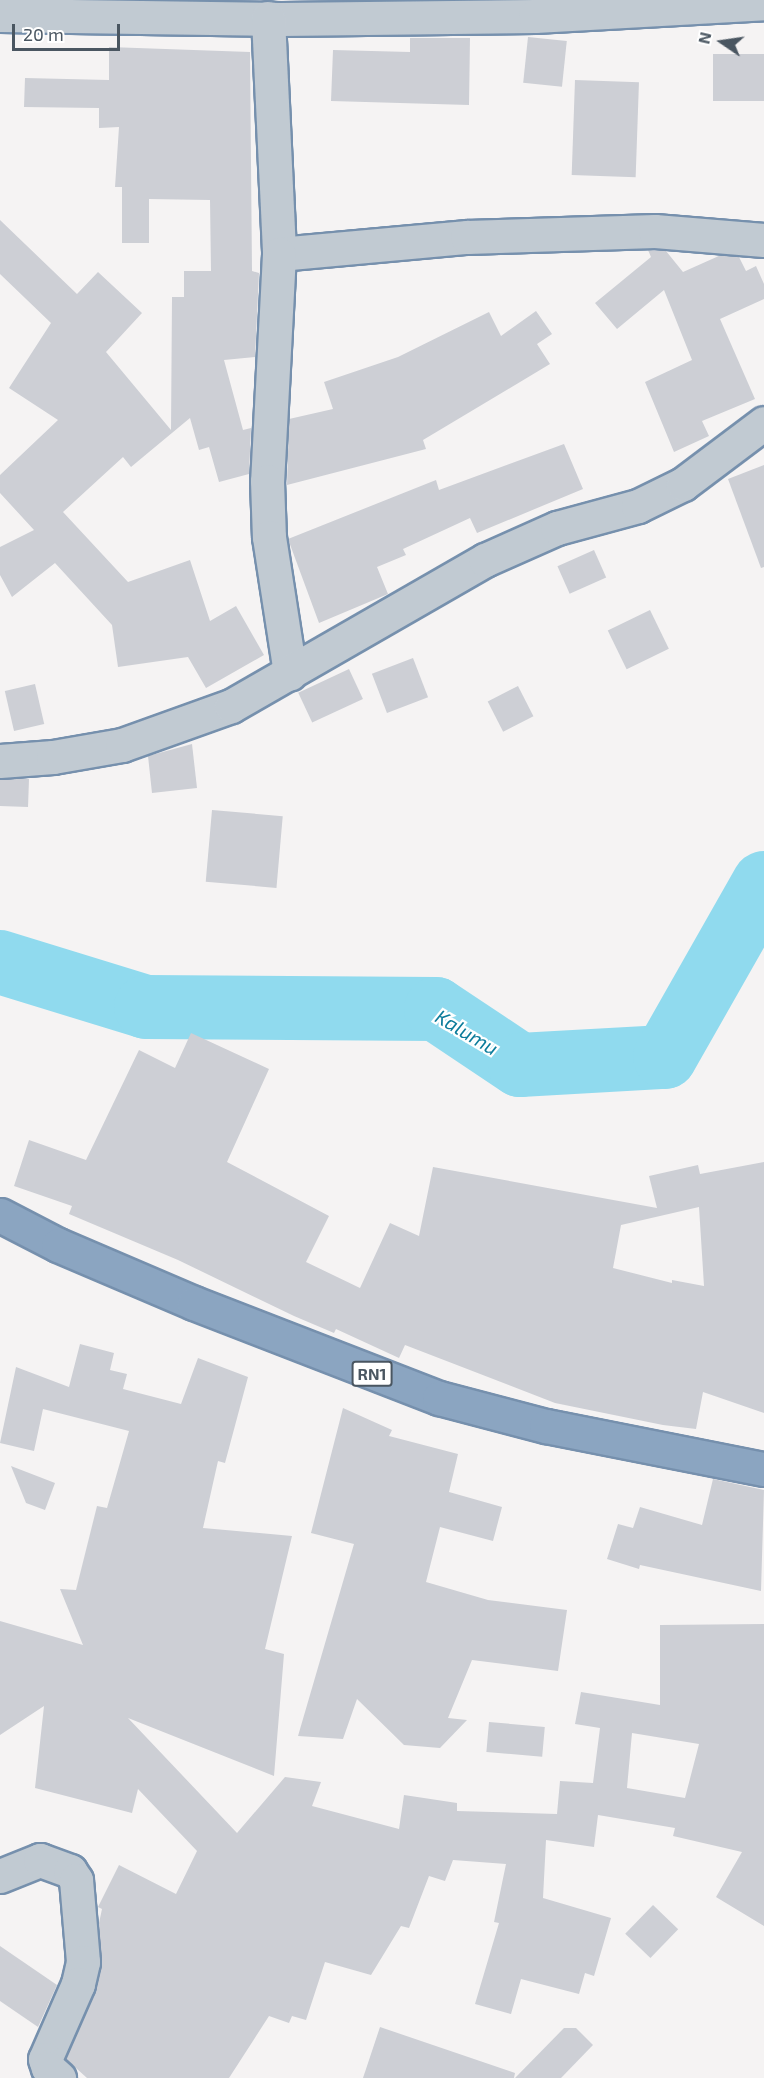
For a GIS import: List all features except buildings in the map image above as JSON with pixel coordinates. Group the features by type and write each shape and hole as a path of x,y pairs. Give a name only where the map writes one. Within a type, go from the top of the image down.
{"highway":[{"name":"RN1","path":"0,1215 58,1245 194,1304 439,1398 546,1426 764,1469"}],"street":[{"path":"0,15 268,18 535,16 764,3"},
{"path":"268,18 279,254 267,481 270,537 290,673"},
{"path":"279,254 467,237 643,231 764,240"},
{"path":"0,761 53,757 122,745 231,706 418,595 485,560 557,528 638,506 683,484 764,423"},
{"path":"0,1875 40,1860 70,1871 76,1880 83,1962 78,1984 45,2059 48,2068 59,2078"}],"waterway":[{"name":"Kalumu","path":"0,962 146,1007 436,1009 520,1065 665,1057 764,883"}]}
